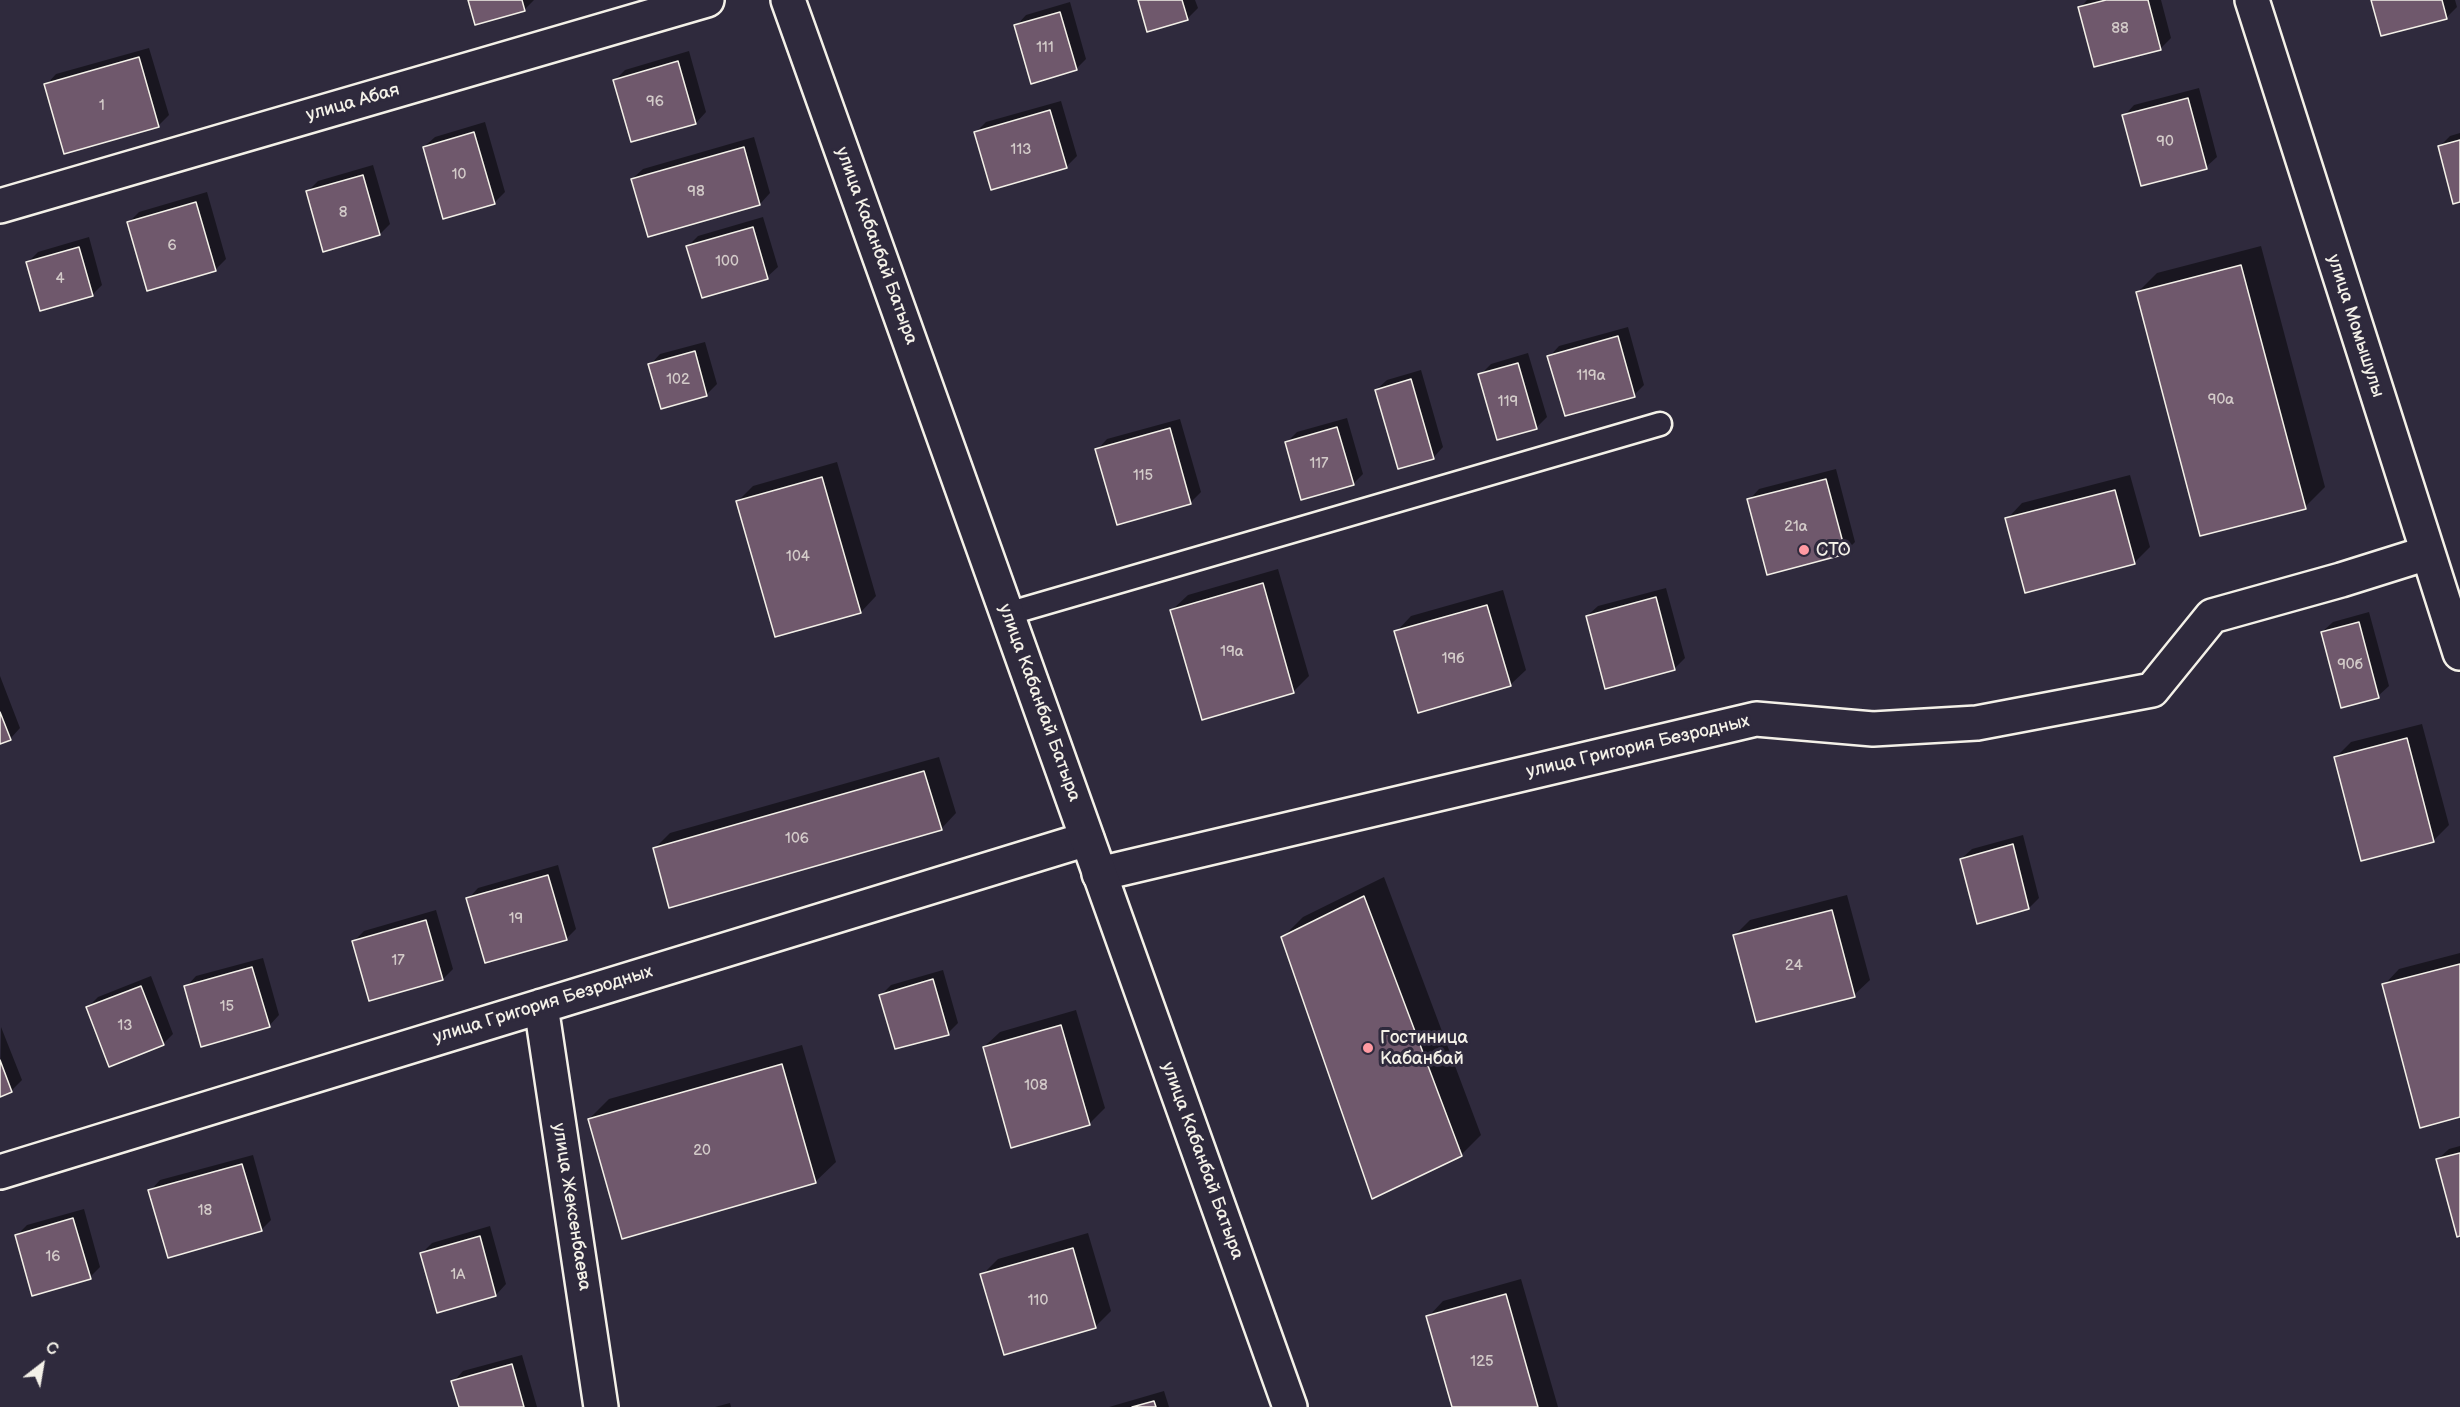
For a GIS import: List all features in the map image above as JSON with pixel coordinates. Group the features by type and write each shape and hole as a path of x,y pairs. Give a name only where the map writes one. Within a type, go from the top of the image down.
{"street":[{"name":"улица Абая","path":"0,206 707,0"},
{"name":"улица Кабанбай Батыра","path":"788,0 1290,1407"},
{"name":"улица Момышулы","path":"2252,0 2427,553 2454,614 2460,653"},
{"name":"улица Григория Безродных","path":"1099,874 1755,719 1873,729 1977,723 2152,690 2212,616 2427,553"},
{"name":"улица Григория Безродных","path":"0,1172 1087,839"},
{"name":"улица Жексенбаева","path":"541,1006 601,1407"}],"lane":[{"path":"1007,614 1659,424"}],"building":[{"path":"468,0 522,0 525,11 475,25"},
{"path":"1138,0 1182,0 1188,20 1147,32"},
{"path":"2106,0 2148,0 2161,50 2094,67 2078,7"},
{"path":"2371,0 2442,0 2447,19 2381,36"},
{"path":"1060,12 1077,70 1031,84 1014,25"},
{"path":"139,57 159,127 64,154 44,84"},
{"path":"678,61 696,124 631,142 613,80"},
{"path":"2188,98 2207,169 2141,186 2122,115"},
{"path":"1050,110 1067,168 991,190 974,132"},
{"path":"474,132 495,204 443,219 423,147"},
{"path":"2460,140 2460,202 2453,204 2438,146"},
{"path":"744,147 760,205 648,237 631,179"},
{"path":"363,175 380,235 323,252 306,191"},
{"path":"196,202 216,271 147,291 127,222"},
{"path":"753,227 768,279 702,298 686,246"},
{"path":"79,247 93,296 40,311 26,262"},
{"path":"2241,265 2306,509 2200,536 2136,292"},
{"path":"1618,336 1635,397 1565,416 1547,356"},
{"path":"695,351 707,396 661,409 648,364"},
{"path":"1518,363 1537,429 1497,440 1478,374"},
{"path":"1411,379 1434,459 1398,469 1375,390"},
{"path":"1337,427 1354,485 1301,500 1285,442"},
{"path":"1170,428 1191,504 1117,525 1095,449"},
{"path":"822,477 861,613 775,637 736,501"},
{"path":"1826,479 1846,554 1767,575 1747,499"},
{"path":"2115,490 2135,564 2025,593 2005,518"},
{"path":"1263,583 1294,693 1202,720 1170,610"},
{"path":"1656,597 1675,670 1605,689 1586,616"},
{"path":"1487,605 1511,686 1418,713 1394,631"},
{"path":"2359,622 2379,698 2341,708 2321,632"},
{"path":"0,712 11,740 0,744"},
{"path":"2407,738 2434,842 2361,861 2334,757"},
{"path":"924,771 942,830 669,908 653,848"},
{"path":"2013,844 2029,909 1977,924 1960,859"},
{"path":"548,875 567,940 485,963 466,898"},
{"path":"1364,896 1462,1156 1372,1199 1281,937"},
{"path":"1832,910 1855,997 1756,1022 1733,935"},
{"path":"426,920 443,980 369,1001 352,941"},
{"path":"2460,964 2460,1117 2420,1128 2382,984"},
{"path":"252,967 270,1027 201,1047 184,986"},
{"path":"933,979 949,1035 895,1049 879,995"},
{"path":"141,986 164,1045 109,1067 86,1007"},
{"path":"1061,1025 1090,1125 1011,1148 983,1047"},
{"path":"0,1060 12,1092 0,1097"},
{"path":"782,1064 816,1183 622,1239 588,1119"},
{"path":"2460,1153 2460,1236 2457,1237 2436,1159"},
{"path":"242,1164 262,1231 168,1258 148,1190"},
{"path":"73,1218 91,1279 32,1296 15,1235"},
{"path":"480,1236 496,1296 437,1313 420,1253"},
{"path":"1073,1248 1096,1328 1004,1355 980,1274"},
{"path":"1506,1294 1538,1407 1452,1407 1426,1316"},
{"path":"512,1364 524,1407 459,1407 451,1381"},
{"path":"1154,1401 1156,1407 1132,1407"}],"place":[{"name":"СТО","path":"1804,550"},
{"name":"Гостиница Кабанбай","path":"1368,1048"}]}
